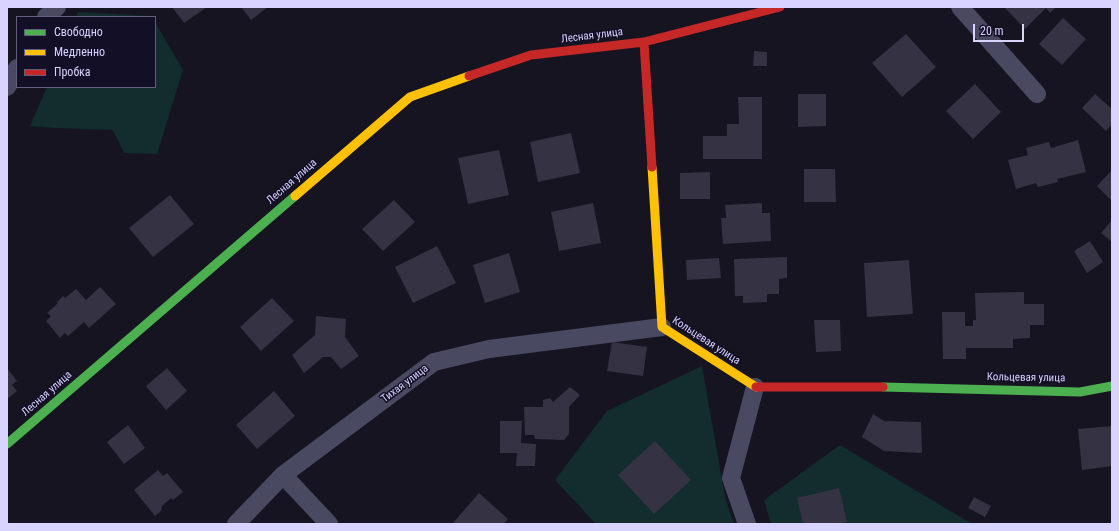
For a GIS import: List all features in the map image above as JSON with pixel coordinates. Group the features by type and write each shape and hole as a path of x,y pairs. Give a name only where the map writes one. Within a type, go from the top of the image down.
{"street":[{"path":"47,16 57,7"},
{"path":"644,42 780,7"},
{"path":"960,7 1037,94"},
{"name":"Кольцевая улица","path":"644,42 662,328 756,387 848,386 1080,392 1112,386"},
{"name":"Лесная улица","path":"7,444 410,97 531,55 644,42"},
{"path":"7,87 16,70"},
{"name":"Тихая улица","path":"236,524 283,475 434,362 489,349 662,328"},
{"path":"747,524 731,478 756,387"},
{"path":"283,475 329,524"}],"green space":[{"path":"78,12 151,16 76,16"},
{"path":"156,24 183,70 157,154 124,153 113,130 30,126 47,88 156,88"},
{"path":"702,366 725,497 734,524 596,524 555,480 607,411"},
{"path":"840,445 972,524 771,524 764,500"}],"building":[{"path":"172,7 207,7 184,23"},
{"path":"241,7 268,7 251,20"},
{"path":"1004,7 1056,7 1050,13 1046,8 1025,29"},
{"path":"1063,18 1086,39 1062,65 1039,44"},
{"path":"906,34 936,67 902,97 872,63"},
{"path":"754,51 767,52 767,66 753,66"},
{"path":"975,84 1001,112 973,139 946,111"},
{"path":"798,94 826,94 826,126 798,127"},
{"path":"1095,94 1112,109 1112,124 1106,131 1082,108"},
{"path":"738,97 762,97 762,159 703,159 703,136 727,136 727,124 739,124"},
{"path":"571,133 580,173 538,182 530,142"},
{"path":"1078,140 1086,172 1057,179 1058,182 1038,187 1036,183 1016,189 1008,160 1028,155 1026,148 1049,142 1051,148"},
{"path":"499,150 509,195 468,204 458,158"},
{"path":"804,169 835,169 836,202 804,202"},
{"path":"1112,170 1112,201 1097,186"},
{"path":"710,172 710,199 680,199 680,173"},
{"path":"170,195 194,224 153,257 129,228"},
{"path":"394,200 415,222 383,251 362,229"},
{"path":"593,203 601,243 559,251 551,212"},
{"path":"762,203 762,213 770,213 771,241 723,244 721,218 726,218 725,205"},
{"path":"1112,220 1112,242 1101,233"},
{"path":"1090,241 1103,262 1087,273 1074,251"},
{"path":"437,246 456,283 413,303 395,267"},
{"path":"509,253 520,292 485,303 473,265"},
{"path":"787,257 787,278 779,279 779,294 767,294 767,302 743,303 743,296 735,296 734,259"},
{"path":"719,258 721,278 687,280 686,260"},
{"path":"909,260 913,314 867,317 864,263"},
{"path":"100,287 116,304 89,328 84,322 68,336 65,333 60,338 46,321 51,316 47,313 63,296 65,298 76,289 86,300"},
{"path":"1024,292 1024,304 1044,304 1044,325 1030,325 1030,338 1013,339 1013,348 966,348 966,359 943,359 942,312 965,312 965,326 973,326 973,320 976,320 975,293"},
{"path":"272,298 294,321 261,351 240,327"},
{"path":"316,316 346,319 345,337 359,356 341,369 331,357 323,357 304,373 292,355 315,335"},
{"path":"814,320 840,320 841,351 816,352"},
{"path":"612,342 647,347 643,376 607,371"},
{"path":"7,368 17,381 12,385 17,391 7,399"},
{"path":"167,368 187,391 166,410 146,386"},
{"path":"570,387 580,395 569,407 569,434 564,440 535,439 534,435 525,435 524,407 543,407 543,400 550,398 553,402"},
{"path":"274,391 295,416 257,449 236,425"},
{"path":"873,414 884,421 921,422 922,453 884,451 862,437"},
{"path":"500,421 522,421 521,443 536,444 535,466 516,466 517,453 500,453"},
{"path":"128,425 145,448 124,464 107,442"},
{"path":"1112,426 1112,466 1082,470 1078,429"},
{"path":"655,441 691,480 654,514 618,475"},
{"path":"158,470 163,476 167,473 183,492 173,500 171,498 162,506 161,511 155,516 134,490"},
{"path":"839,488 847,522 836,524 803,524 797,498"},
{"path":"479,493 508,519 504,524 452,524"},
{"path":"974,497 991,506 985,517 968,508"}],"traffic: fast":[{"path":"7,444 295,196"},
{"path":"883,387 1080,392 1112,386"}],"traffic: slow":[{"path":"295,196 410,97 469,76"},
{"path":"652,167 662,327 756,387"}],"traffic: jam":[{"path":"652,167 644,42 780,7"},
{"path":"469,76 531,55 644,42"},
{"path":"756,387 883,387"}]}
